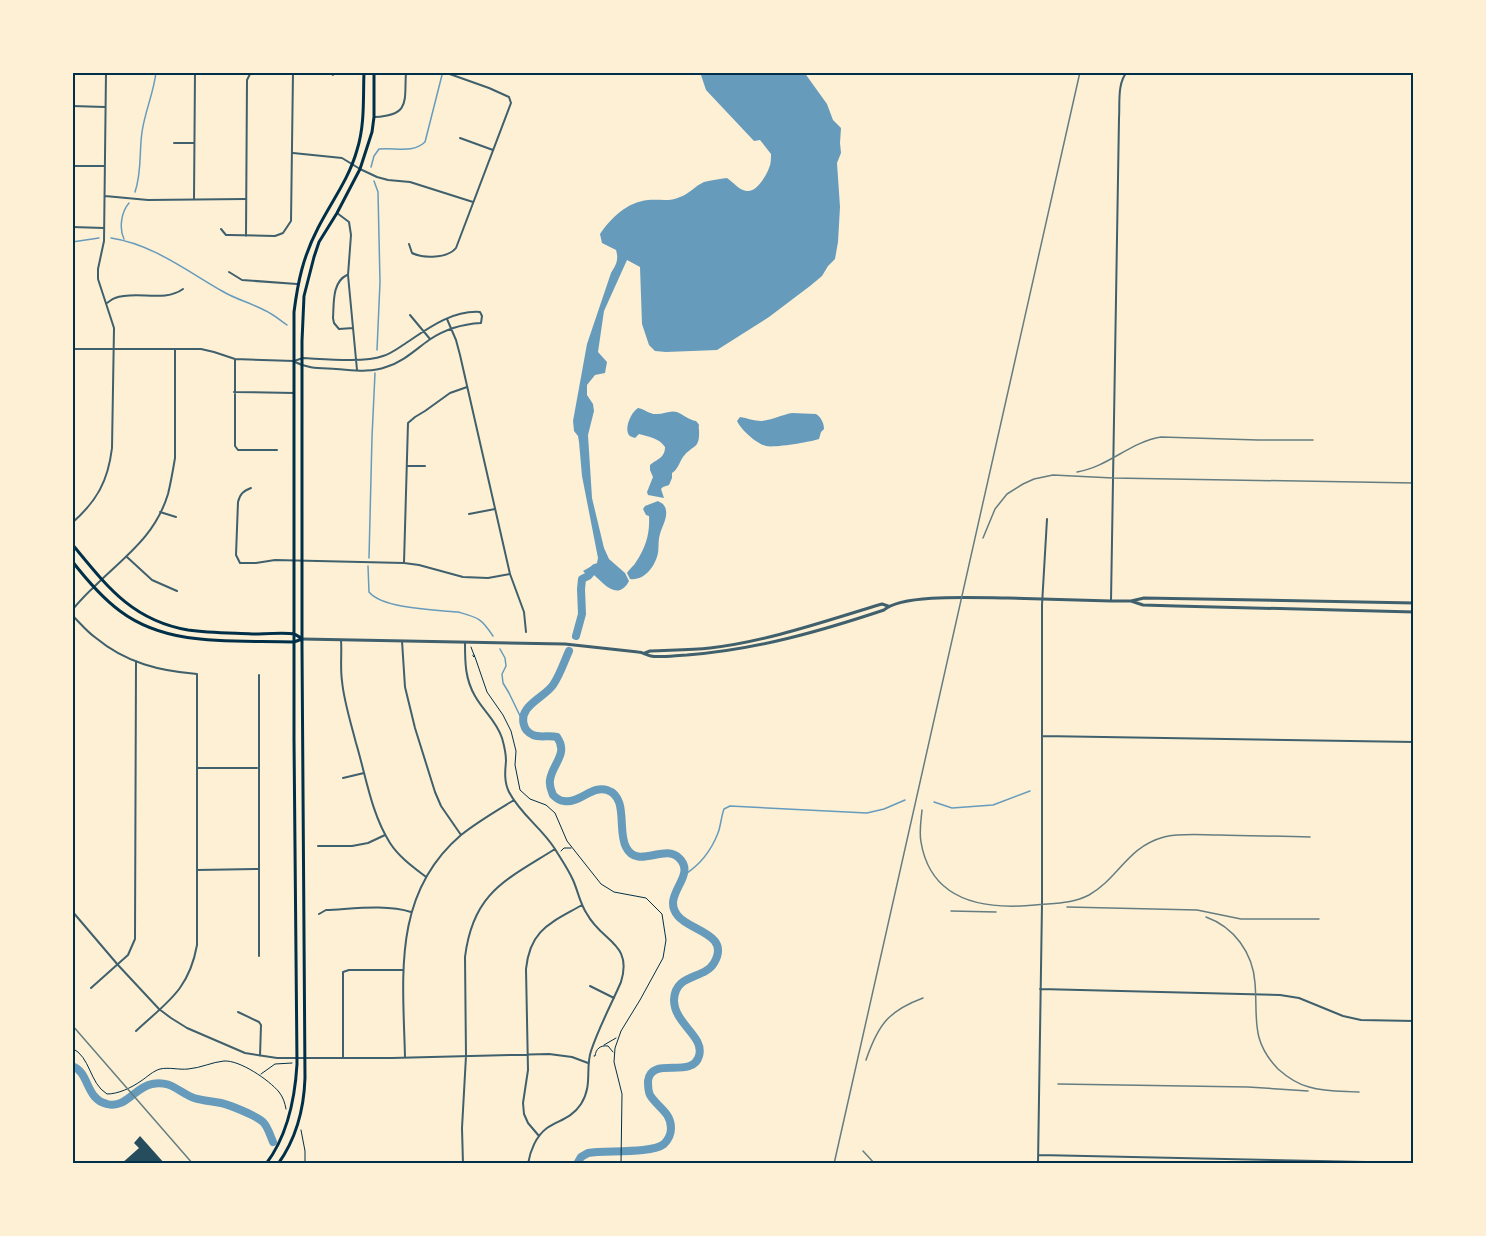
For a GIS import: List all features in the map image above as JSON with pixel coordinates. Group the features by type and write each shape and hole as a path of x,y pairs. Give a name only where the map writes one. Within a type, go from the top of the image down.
{"main road":[{"path":"266,1164 279,1143 288,1118 295,1090 297,1058 294,312 297,284 312,240 342,187 357,150 361,132 364,72"},
{"path":"278,1164 299,1121 306,1058 302,639 304,296 320,242 360,169 368,147 374,117 374,72"},
{"path":"294,462 302,462"},
{"path":"72,544 102,580 130,607 162,624 189,630 228,633 294,634 302,639"},
{"path":"72,561 93,587 121,612 166,634 186,638 227,640 294,642 302,639"},
{"path":"227,640 228,633"},
{"path":"288,1118 299,1121"}],"street":[{"path":"72,523 94,501 102,488 112,448 114,328 98,279 104,241 106,72"},
{"path":"194,199 195,72"},
{"path":"246,236 247,80 252,72"},
{"path":"221,229 226,235 275,236 288,228 292,215 293,72"},
{"path":"329,72 333,75"},
{"path":"374,117 389,116 402,107 405,98 406,72"},
{"path":"410,244 412,253 418,256 452,254 512,103 509,97 444,72"},
{"path":"1382,72 1414,72"},
{"path":"1110,601 1119,118 1121,88 1126,73"},
{"path":"72,106 106,106"},
{"path":"460,138 493,150"},
{"path":"174,143 193,143"},
{"path":"293,153 342,158 377,177 410,182 473,202"},
{"path":"72,166 105,166"},
{"path":"105,196 148,200 245,199"},
{"path":"337,213 349,222 351,235 348,275 357,370"},
{"path":"72,227 104,228"},
{"path":"230,272 242,280 297,284"},
{"path":"348,275 339,280 333,318 339,328 353,328"},
{"path":"107,303 124,296 171,295 183,289"},
{"path":"72,349 201,349 235,359 294,361 303,358 357,359 385,356 446,318 476,311 482,316 481,323 451,328 430,339 409,356 376,370 317,368 303,366 294,361"},
{"path":"410,315 430,339"},
{"path":"446,318 458,347 510,574 524,612 525,632"},
{"path":"72,610 145,538 167,496 175,458 175,349"},
{"path":"235,359 235,446 238,450 277,450"},
{"path":"404,563 407,429 410,420 450,393 467,387"},
{"path":"234,392 294,393"},
{"path":"406,466 425,466"},
{"path":"251,488 244,490 238,502 236,555 240,563 294,560 404,563 463,577 488,578 510,574"},
{"path":"469,514 495,509"},
{"path":"160,512 176,517"},
{"path":"1038,1164 1042,599 1047,519"},
{"path":"127,557 152,580 177,591"},
{"path":"645,653 737,644 807,628 882,604 888,606 937,597 1110,601 1131,601 1144,598 1414,603 1414,612 1194,607 1143,605 1131,601"},
{"path":"1194,599 1194,607"},
{"path":"1306,601 1306,609"},
{"path":"302,639 565,644 645,653 650,656 710,653 753,646 852,621 884,610 888,606"},
{"path":"72,615 107,647 136,661 163,670 197,674 197,934 195,957 190,972 176,995 136,1031"},
{"path":"781,634 782,639"},
{"path":"341,639 344,693 364,773 385,835 397,853 426,877"},
{"path":"402,641 405,687 415,728 435,792 445,813 461,835"},
{"path":"465,642 465,668 468,680 474,695 498,727 505,748 508,791 524,815 548,838 574,882 587,915 620,950 623,960 624,971 590,1055 588,1089 573,1114 547,1128 539,1136 530,1153 528,1164"},
{"path":"91,988 128,955 135,939 136,661"},
{"path":"259,675 259,956"},
{"path":"72,700 74,713 74,870 72,878"},
{"path":"1042,736 1414,742"},
{"path":"197,768 258,768"},
{"path":"343,778 364,773"},
{"path":"405,1057 403,970 406,934 418,891 449,846 461,835 514,800"},
{"path":"318,846 352,846 368,843 385,835"},
{"path":"463,1164 467,941 480,907 496,888 509,877 555,849"},
{"path":"197,870 259,869"},
{"path":"539,1136 524,1114 523,1103 528,1070 526,1055 527,956 531,944 544,928 582,905"},
{"path":"319,914 326,910 388,908 411,912"},
{"path":"72,911 159,1009 204,1036 245,1053 277,1058 560,1054 589,1063"},
{"path":"72,923 78,918"},
{"path":"343,1058 342,972 403,970"},
{"path":"590,986 614,998"},
{"path":"1041,989 1280,995 1299,998 1343,1016 1361,1020 1414,1022"},
{"path":"238,1012 261,1025 260,1056"},
{"path":"1038,1155 1414,1163"}],"path":[{"path":"471,647 487,692 511,731 516,751 515,765 520,790 530,799 546,805 555,813 567,841 604,887 614,892 648,899 664,919 666,946 663,958 618,1036 614,1054"},
{"path":"560,851 567,841"},
{"path":"564,848 573,849"},
{"path":"590,1055 595,1056 597,1049 618,1036"},
{"path":"602,1046 611,1048 614,1054 622,1089 621,1164"},
{"path":"72,1048 83,1056 100,1089 107,1094 125,1090 160,1069 194,1068 225,1060 241,1063 278,1091 284,1100 286,1110"},
{"path":"259,1076 275,1064 292,1063"},
{"path":"301,1130 305,1164"}],"water":[{"path":"700,72 804,72 827,104 833,120 841,128 841,153 837,163 840,207 838,242 835,259 822,276 769,317 717,350 666,352 655,351 649,345 642,324 640,267 627,260 604,311 598,352 607,362 605,373 595,375 587,385 587,395 593,404 594,411 588,435 592,498 604,548 609,559 625,573 629,581 625,587 615,590 606,586 593,574 588,576 583,571 597,563 598,558 582,476 578,436 574,431 573,421 587,344 617,260 616,250 602,243 600,234 609,222 626,207 640,201 676,199 704,182 727,178 742,190 751,191 763,179 771,163 771,154 760,140 754,141 706,90"},
{"path":"638,408 655,414 677,412 696,421 699,425 697,444 683,457 672,473 669,485 661,489 664,498 648,495 647,492 653,477 650,465 662,456 665,447 654,438 639,434 635,438 630,436 627,430 633,413"},
{"path":"792,413 816,414 823,422 824,429 819,439 766,446 758,443 737,421 740,417 756,421 769,420"},
{"path":"658,501 664,506 666,514 659,536 657,558 652,568 644,575 630,579 627,573 635,564 648,534 649,516 643,509"}],"building":[{"path":"140,1136 165,1164 121,1164 139,1148 134,1143"}],"waterway":[{"path":"135,192 139,177 142,132 156,72"},
{"path":"371,167 379,149 409,149 425,142 442,75"},
{"path":"374,181 378,192 380,282 377,350"},
{"path":"124,239 122,221 129,203"},
{"path":"72,242 99,238"},
{"path":"111,238 155,252 227,294 267,312 287,325"},
{"path":"369,558 375,373"},
{"path":"368,566 369,592 376,598 398,605 458,612 471,616 482,622 493,636"},
{"path":"576,636 582,614 582,579 595,568"},
{"path":"500,649 506,666 502,674 503,683 523,722"},
{"path":"569,651 553,685 528,707 523,718 526,730 530,733 557,737 560,743 561,754 550,780 553,795 561,800 570,801 601,789 614,794 620,807 626,847 631,853 644,857 673,854 684,865 682,879 673,901 674,908 684,921 713,939 718,953 709,968 679,985 674,1000 679,1016 698,1042 699,1056 695,1063 688,1066 656,1070 651,1073 648,1081 650,1095 669,1118 671,1128 667,1141 658,1147 649,1149 588,1153 581,1157 577,1164"},
{"path":"934,802 952,808 993,805 1030,791"},
{"path":"684,875 695,867 708,852 718,833 724,809 730,806 867,813 905,800"},
{"path":"72,1066 82,1074 95,1097 107,1104 114,1105 125,1101 146,1086 164,1084 188,1096 225,1104 255,1117 265,1124 273,1142"}],"railway":[{"path":"834,1164 1080,72"},
{"path":"1077,472 1099,465 1139,444 1161,437 1313,440"},
{"path":"983,538 995,509 1007,494 1034,479 1053,475 1414,483"},
{"path":"922,810 921,842 927,862 936,878 948,890 963,898 997,906 1069,902 1083,898 1099,888 1141,848 1164,837 1191,834 1310,837"},
{"path":"1067,907 1197,910 1241,919 1319,919"},
{"path":"951,911 996,912"},
{"path":"1206,917 1225,927 1240,942 1246,952 1255,983 1259,1038 1269,1058 1278,1069 1292,1080 1309,1087 1328,1091 1359,1092"},
{"path":"866,1060 875,1037 886,1021 901,1008 923,998"},
{"path":"72,1025 193,1164"},
{"path":"1058,1084 1248,1087 1308,1091"},
{"path":"863,1151 875,1164"}]}
